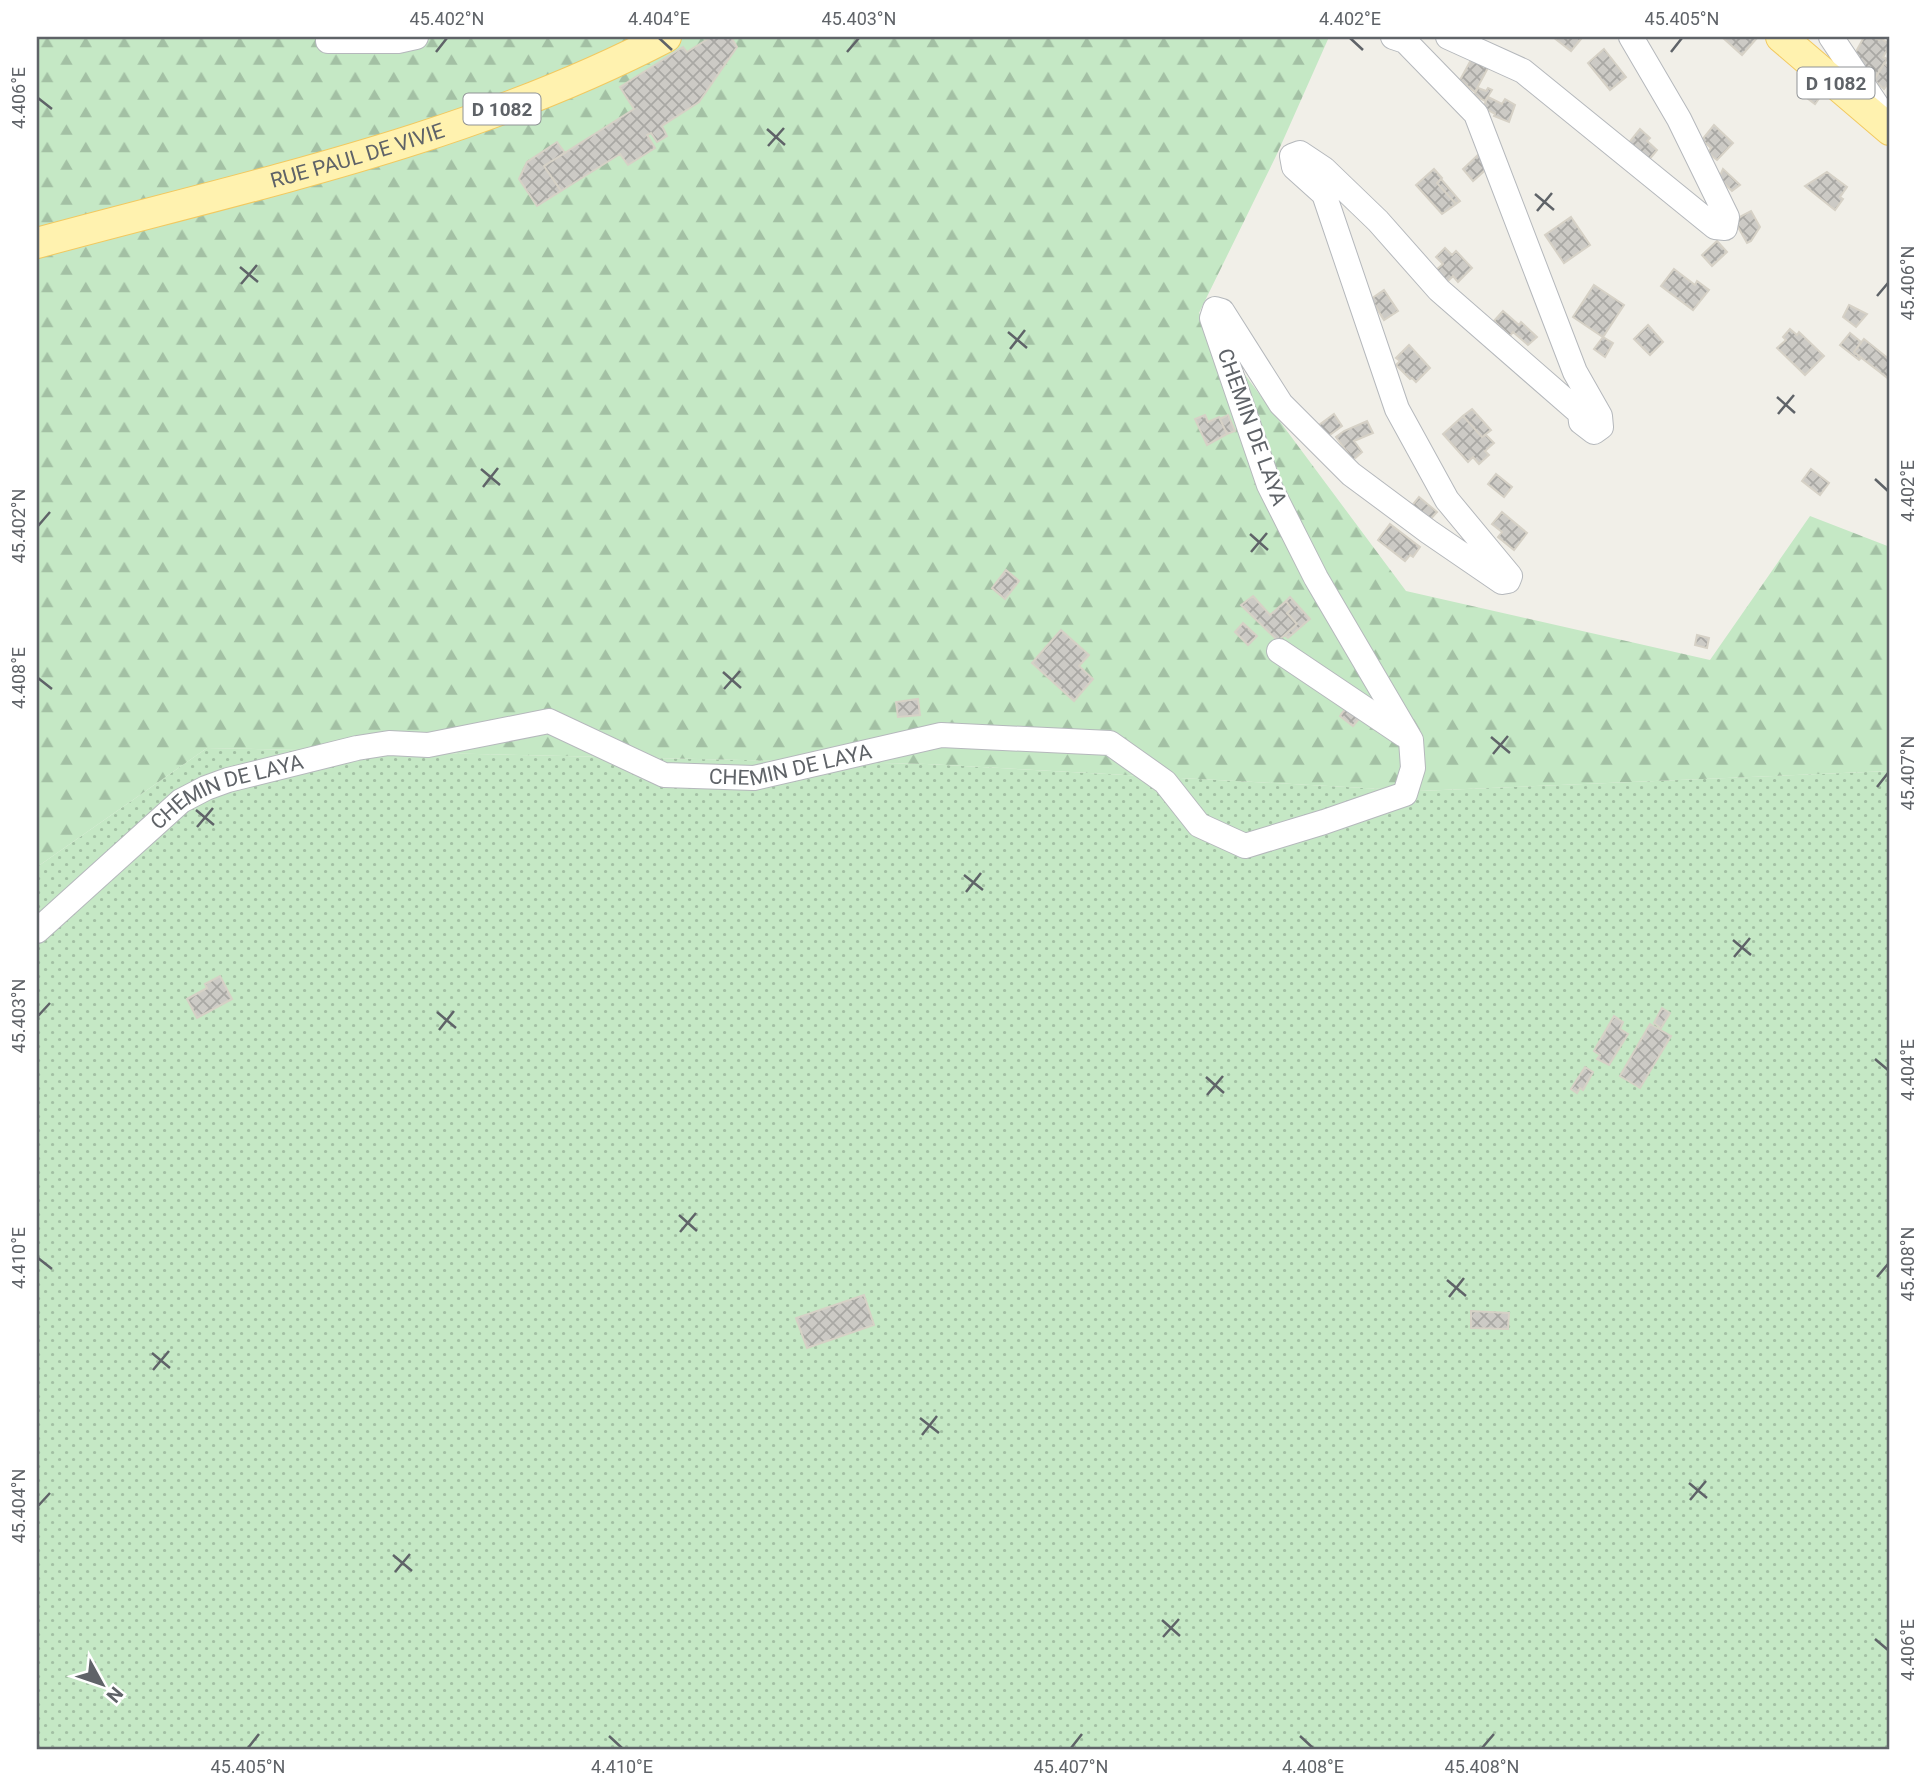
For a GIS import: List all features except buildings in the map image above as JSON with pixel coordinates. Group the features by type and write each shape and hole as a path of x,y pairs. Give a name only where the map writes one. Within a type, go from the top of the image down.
{"main road":[{"name":"RUE PAUL DE VIVIE","path":"37,243 413,141 569,83 666,37"},
{"name":"D 1082","path":"1781,37 1890,128"}],"street":[{"path":"328,41 398,41 416,37"},
{"name":"CHEMIN DE LAYA","path":"37,931 181,802 206,788 332,754 389,743 428,745 549,721 664,775 754,778 941,735 1110,743 1166,782 1199,825 1245,846 1405,794 1413,768 1411,740 1316,578 1269,485 1212,318 1215,309 1222,310 1281,404 1351,474 1502,582 1508,581 1510,576 1447,500 1397,409 1324,194 1294,167 1292,156 1300,153 1324,169 1378,221 1439,289 1580,413 1581,422 1594,432 1601,427 1600,416 1576,372 1476,114 1405,41 1393,37"},
{"path":"1448,37 1523,71 1715,227 1726,228 1727,217 1679,119 1631,37"},
{"path":"1831,37 1890,128"},
{"path":"1279,651 1411,740"}],"green space":[{"path":"37,37 1329,37 1277,154 1199,313 1406,591 1710,660 1810,516 1890,547 1890,771 1418,791 927,764 207,748 37,867"},
{"path":"207,748 927,764 1418,791 1890,771 1890,1749 37,1749 37,867"}]}
